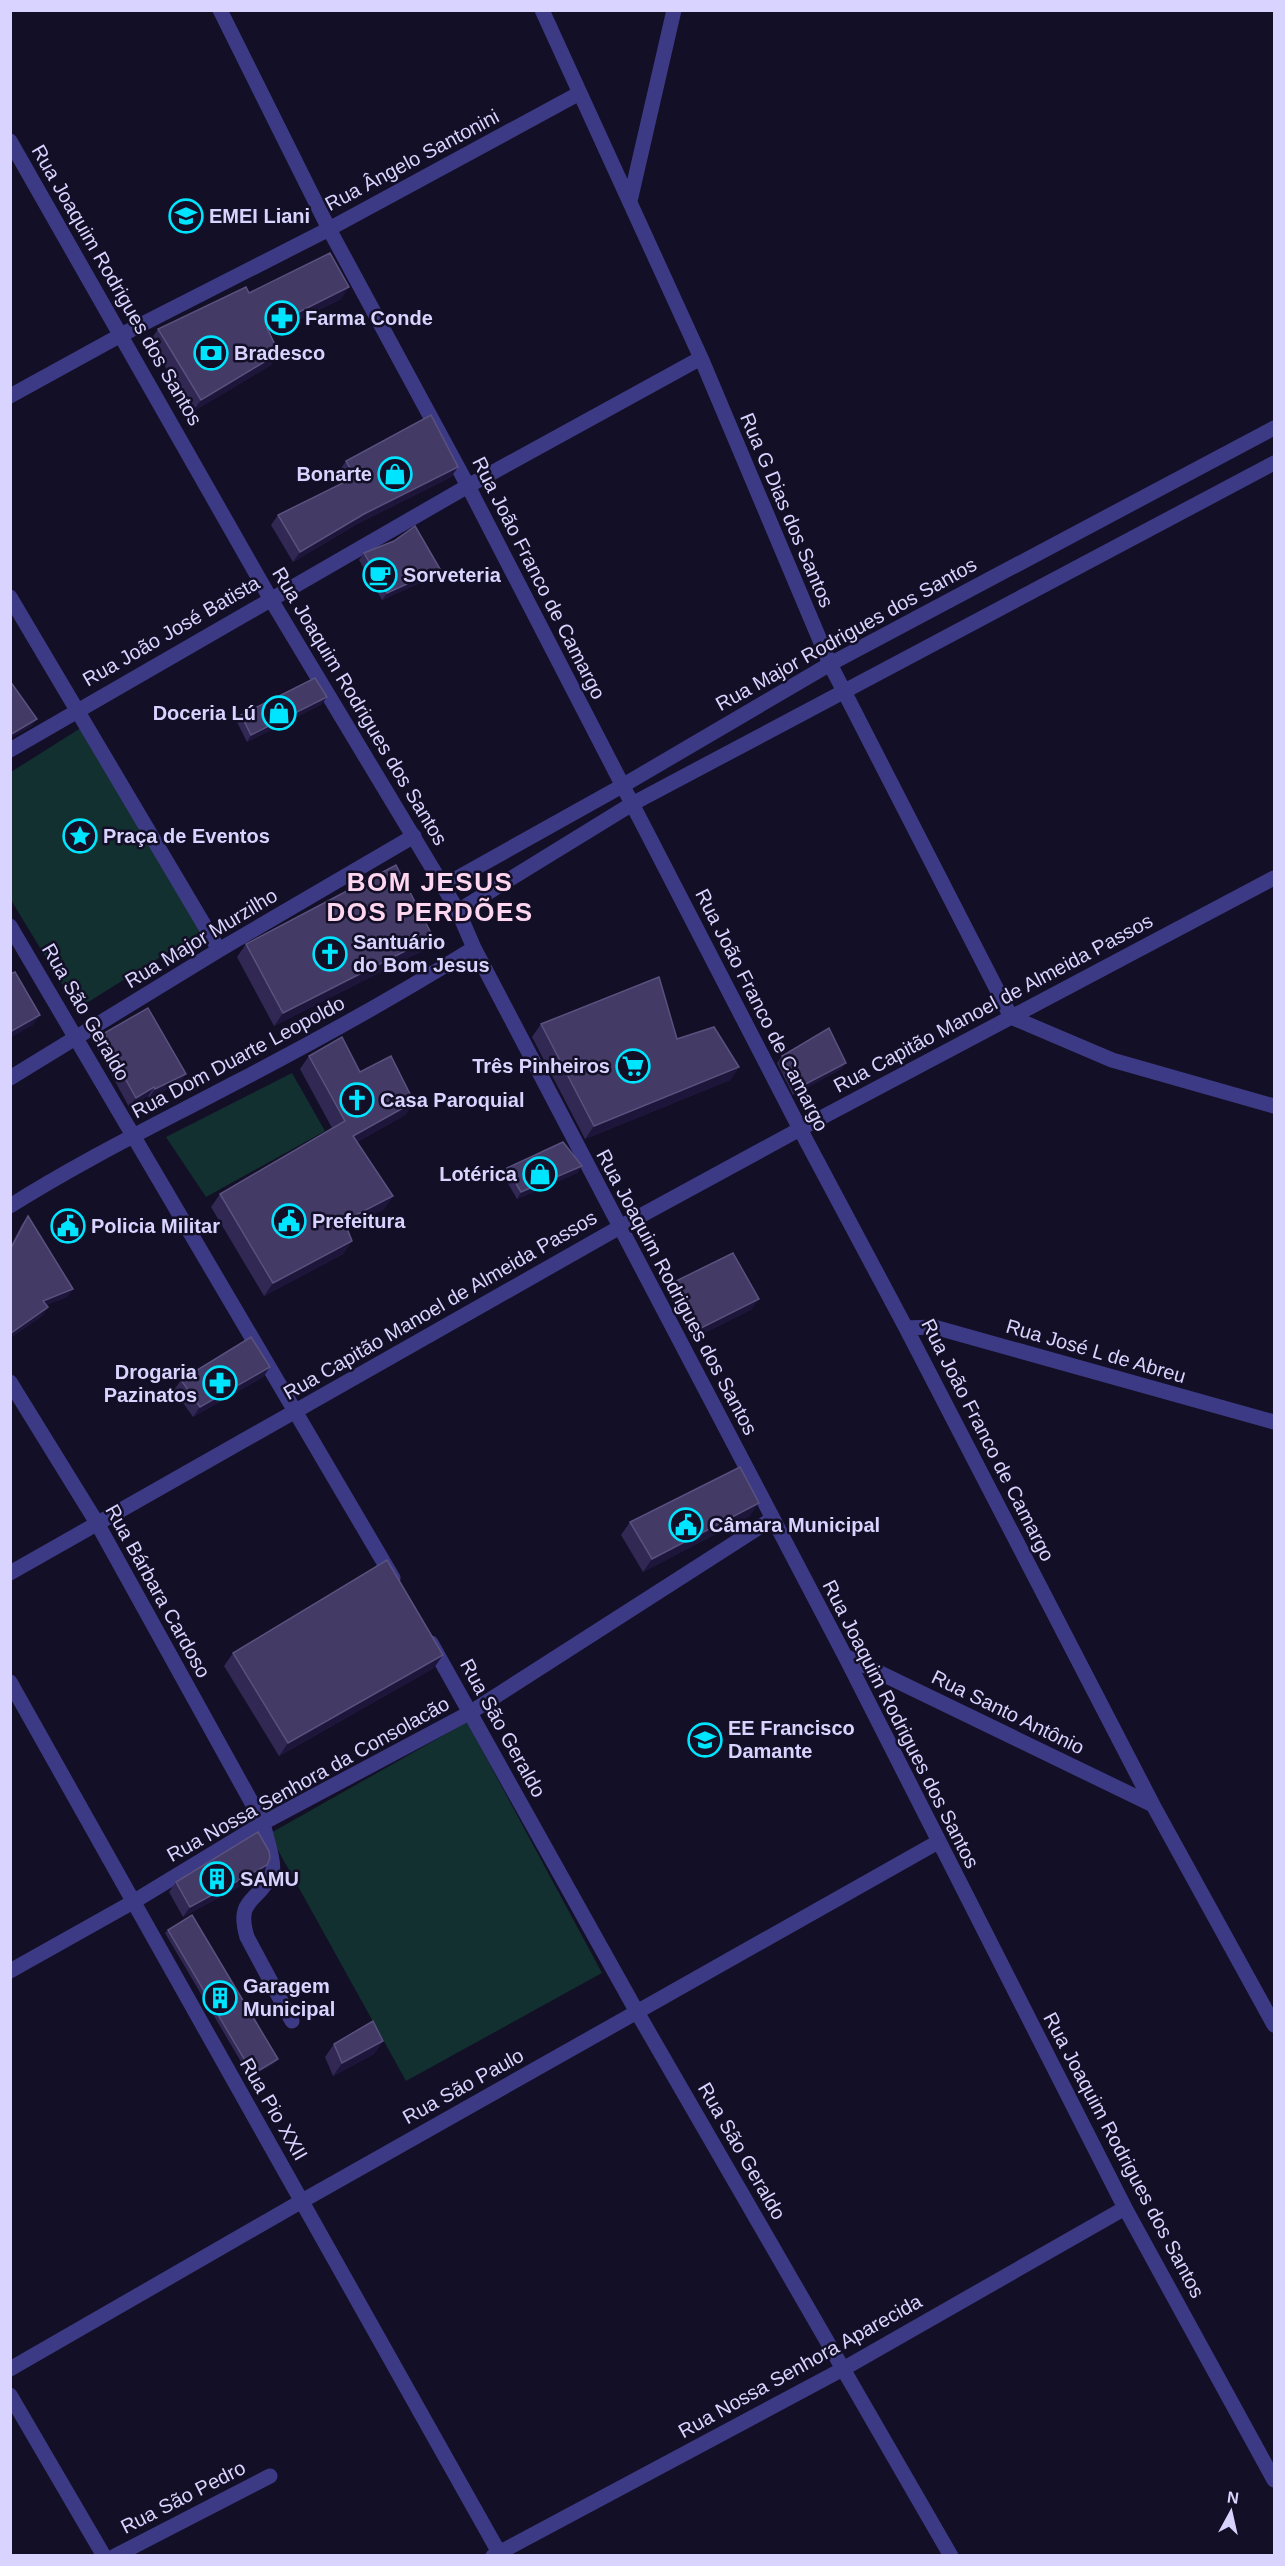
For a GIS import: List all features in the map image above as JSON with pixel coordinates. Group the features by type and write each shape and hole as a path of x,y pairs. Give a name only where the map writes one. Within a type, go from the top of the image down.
{"street":[{"name":"Rua João Franco de Camargo","path":"220,10 329,229 468,486 1153,1805 1275,2025"},
{"name":"Rua G Dias dos Santos","path":"542,10 578,94 630,201 701,358 830,663 1011,1017"},
{"path":"630,201 674,10"},
{"name":"Rua Ângelo Santonini","path":"10,396 121,334 329,229 578,94"},
{"name":"Rua Joaquim Rodrigues dos Santos","path":"10,141 270,598 458,911 474,948 845,1656 1125,2208 1275,2480"},
{"name":"Rua João José Batista","path":"10,750 270,598 701,358"},
{"name":"Rua Major Rodrigues dos Santos","path":"443,886 622,786 830,663 1275,428"},
{"path":"458,911 632,804 1275,463"},
{"path":"10,597 219,950"},
{"name":"Rua Major Murzilho","path":"10,1078 219,950 414,836"},
{"name":"Rua Capitão Manoel de Almeida Passos","path":"10,1573 620,1227 800,1129 1275,878"},
{"name":"Rua São Geraldo","path":"10,926 398,1588"},
{"name":"Rua Dom Duarte Leopoldo","path":"15,1203 134,1136 277,1062 474,948"},
{"path":"1011,1017 1112,1060 1275,1106"},
{"path":"10,1219 15,1203"},
{"name":"Rua José L de Abreu","path":"906,1328 934,1327 1275,1422"},
{"name":"Rua Bárbara Cardoso","path":"10,1382 97,1523 263,1823 273,1873 244,1910 243,1922 247,1937 292,2021"},
{"name":"Rua Nossa Senhora da Consolacão","path":"10,1971 133,1902 263,1823 471,1712 772,1519"},
{"name":"Rua São Geraldo","path":"423,1629 637,2012 951,2556"},
{"name":"Rua Santo Antônio","path":"845,1656 1153,1805"},
{"name":"Rua Pio XXII","path":"10,1682 302,2201 497,2554"},
{"name":"Rua São Paulo","path":"10,2370 302,2201 938,1842"},
{"name":"Rua Nossa Senhora Aparecida","path":"497,2554 843,2370 1125,2208"},
{"path":"10,2396 104,2556"},
{"name":"Rua São Pedro","path":"115,2556 270,2476"}],"green space":[{"name":"Praça de Eventos","path":"87,724 202,931 77,1009 11,900 11,772"},
{"path":"292,1073 325,1131 206,1197 166,1137"},
{"path":"467,1722 602,1973 406,2081 269,1834"}],"building":[{"path":"330,253 349,287 267,328 279,353 201,400 158,329 246,287 249,293"},
{"path":"431,415 458,467 364,514 300,552 278,515 355,477 346,461"},
{"path":"415,526 440,569 387,593 364,553 394,541"},
{"name":"Doceria Lú","path":"315,678 327,697 251,735 241,715"},
{"path":"10,681 37,719 10,735"},
{"name":"Santuário do Bom Jesus","path":"396,865 433,937 283,1013 246,944"},
{"path":"15,972 40,1015 10,1032 10,974"},
{"name":"Três Pinheiros","path":"659,977 677,1039 714,1027 739,1067 594,1126 541,1024"},
{"path":"148,1008 186,1074 155,1089 154,1087 136,1098 101,1035"},
{"path":"829,1028 846,1063 798,1088 782,1056"},
{"name":"Prefeitura","path":"342,1037 360,1072 391,1056 414,1102 353,1136 393,1196 344,1221 352,1241 273,1283 220,1194 345,1121 309,1056"},
{"name":"Lotérica","path":"563,1142 582,1166 521,1192 507,1168"},
{"path":"28,1216 73,1289 43,1301 48,1307 11,1333 10,1250"},
{"path":"733,1253 759,1299 699,1329 674,1282"},
{"name":"Drogaria Pazinatos","path":"251,1337 270,1367 200,1407 181,1380"},
{"name":"Câmara Municipal","path":"740,1467 759,1503 652,1559 630,1522"},
{"path":"387,1560 443,1655 288,1743 233,1653"},
{"name":"SAMU","path":"258,1832 269,1851 270,1858 267,1865 190,1907 176,1882"},
{"name":"Garagem Municipal","path":"192,1915 278,2059 253,2074 168,1930"},
{"path":"373,2021 383,2041 342,2063 334,2044"}],"place":[{"name":"EMEI Liani","path":"186,216"},
{"name":"Farma Conde","path":"282,318"},
{"name":"Bradesco","path":"211,353"},
{"name":"Bonarte","path":"395,474"},
{"name":"Sorveteria","path":"380,575"},
{"name":"Doceria Lú","path":"279,713"},
{"name":"Praça de Eventos","path":"80,836"},
{"name":"Santuário do Bom Jesus","path":"330,954"},
{"name":"Três Pinheiros","path":"633,1066"},
{"name":"Casa Paroquial","path":"357,1100"},
{"name":"Lotérica","path":"540,1174"},
{"name":"Prefeitura","path":"289,1221"},
{"name":"Policia Militar","path":"68,1226"},
{"name":"Drogaria Pazinatos","path":"220,1383"},
{"name":"Câmara Municipal","path":"686,1525"},
{"name":"EE Francisco Damante","path":"705,1740"},
{"name":"SAMU","path":"217,1879"},
{"name":"Garagem Municipal","path":"220,1998"}],"district":[{"name":"BOM JESUS DOS PERDÕES","path":"430,897"}]}
